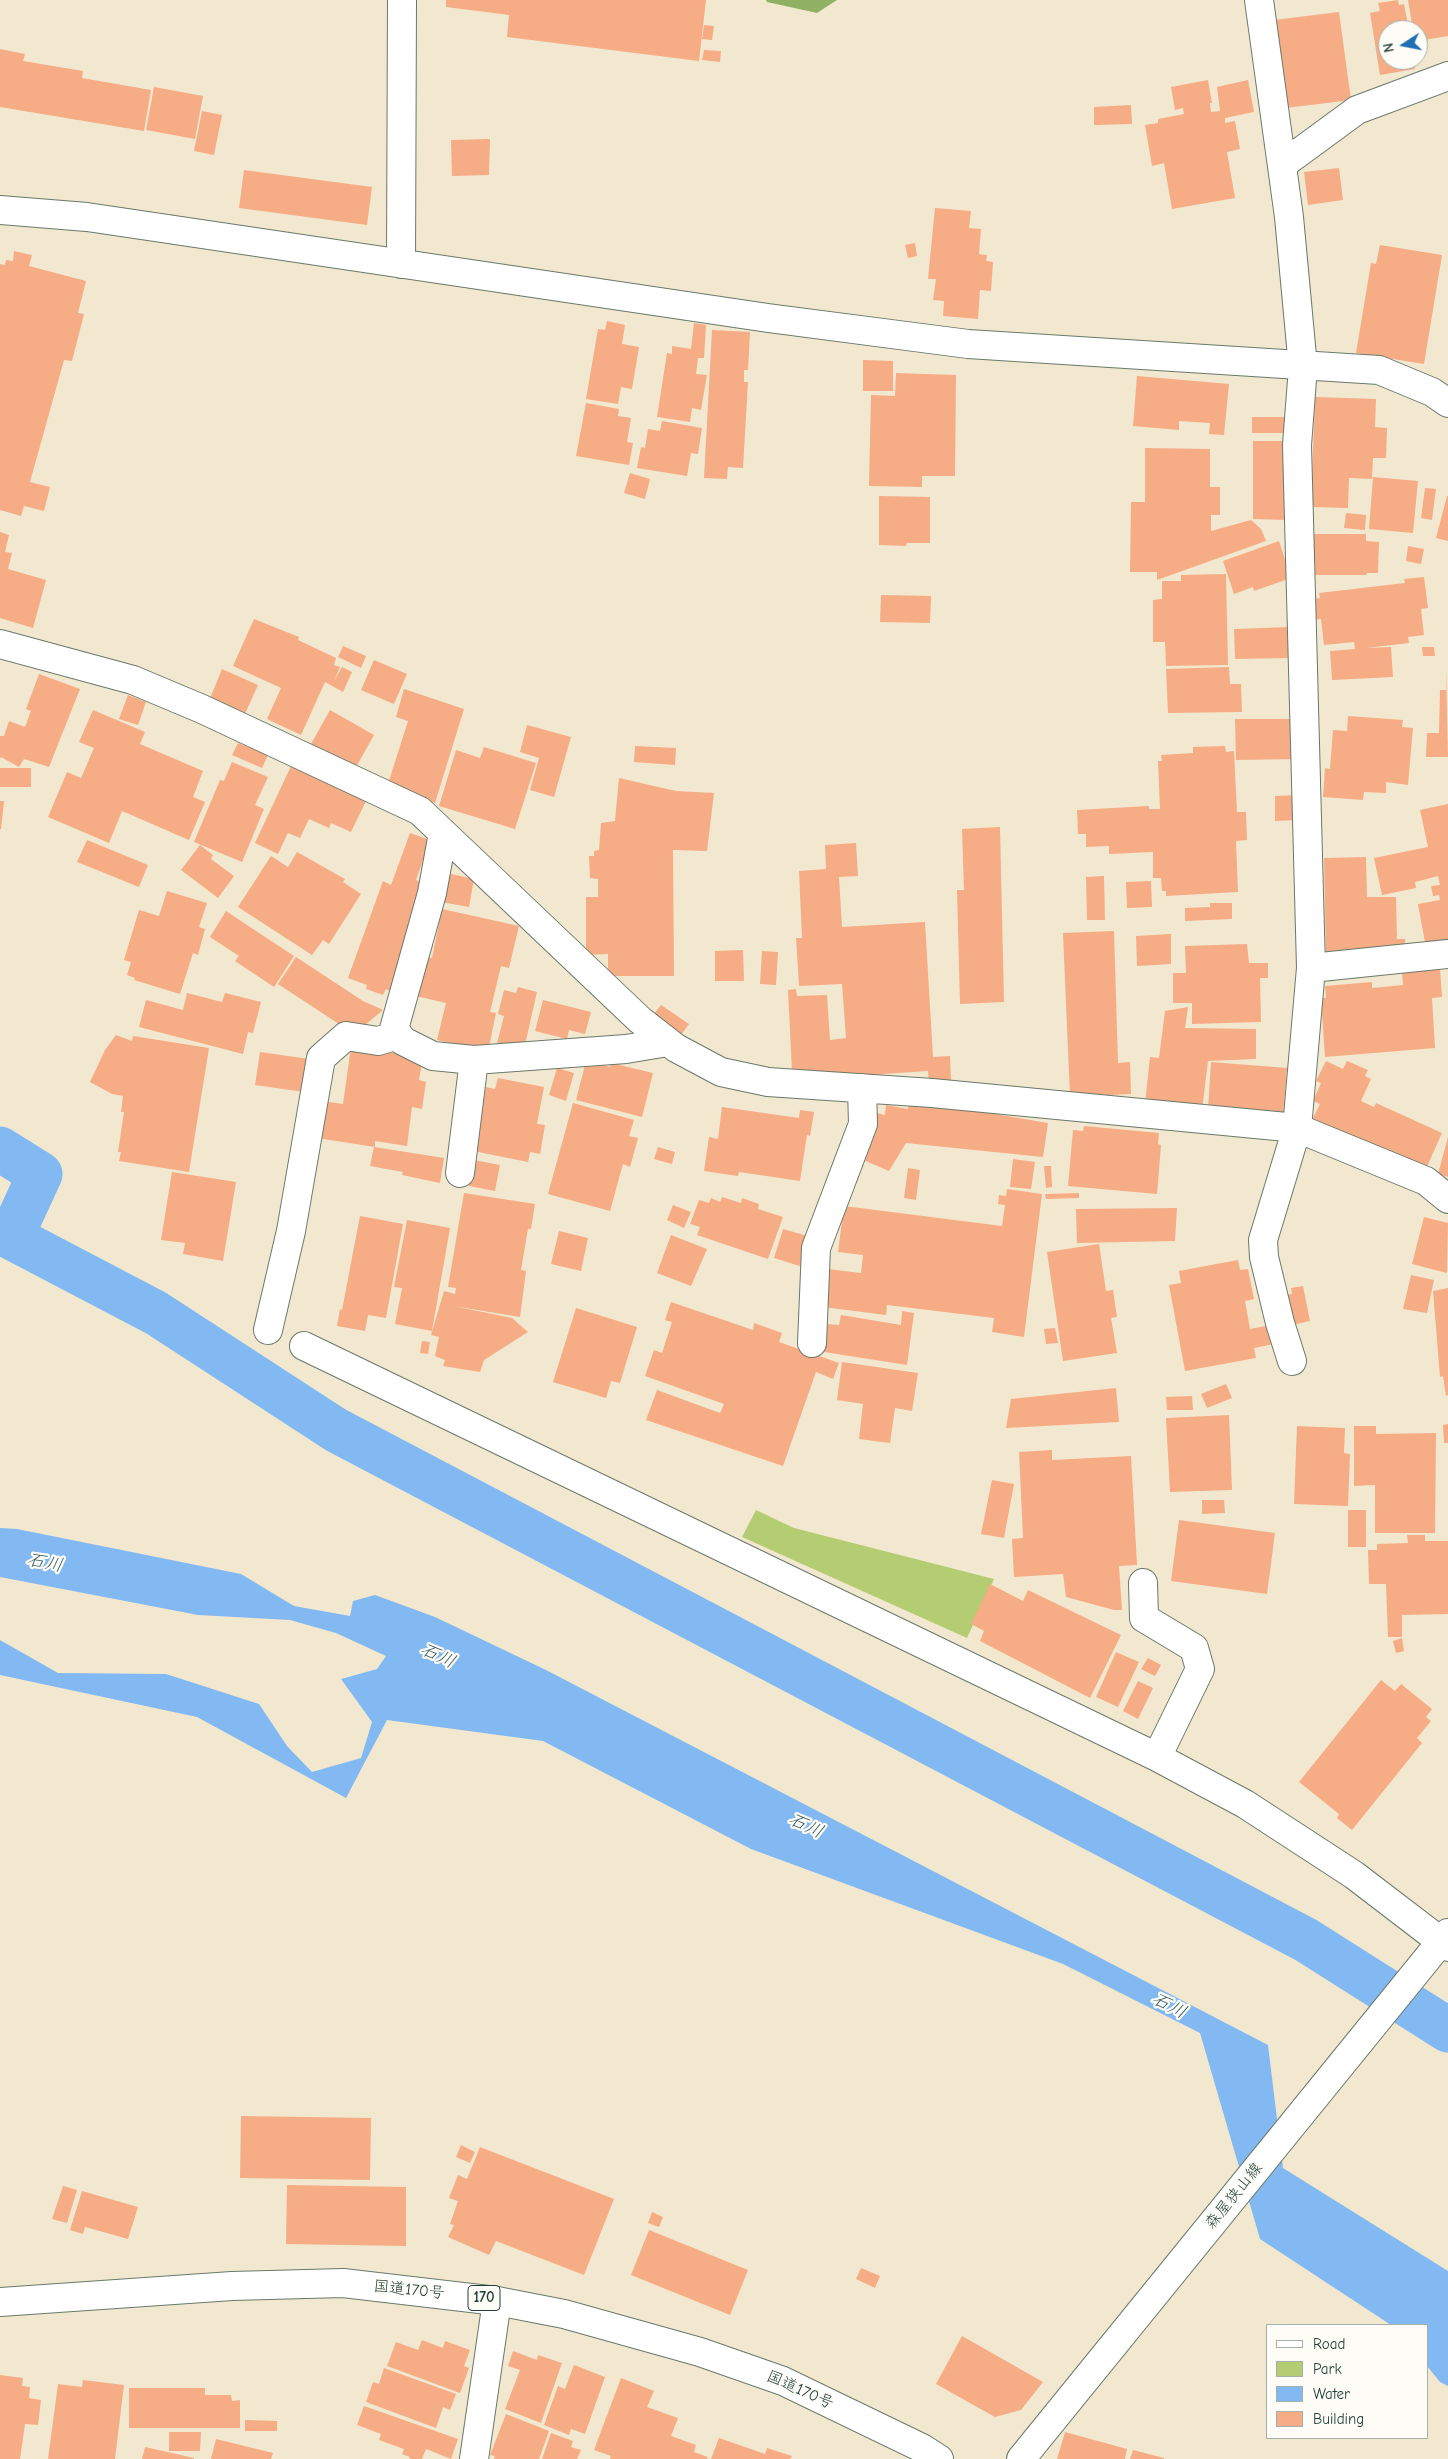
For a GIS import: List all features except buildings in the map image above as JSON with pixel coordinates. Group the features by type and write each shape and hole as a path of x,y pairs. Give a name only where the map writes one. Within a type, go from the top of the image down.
{"main road":[{"path":"401,264 402,0"},
{"path":"1259,0 1289,216 1303,367 1297,445 1311,968 1297,1128 1263,1240 1264,1257 1280,1323 1292,1361"},
{"path":"1282,165 1357,110 1448,76"},
{"path":"0,210 87,217 768,318 968,344 1303,367 1379,370 1432,392 1448,404"},
{"path":"0,644 104,671 150,687 420,811 640,1020 668,1042 721,1072 768,1082 862,1088 1297,1128 1426,1181 1448,1199"},
{"path":"443,832 432,894 394,1029 403,1040 432,1056 474,1060 626,1049 668,1042"},
{"path":"1311,968 1448,954"},
{"path":"268,1330 291,1230 321,1058 346,1036 378,1041 398,1035"},
{"path":"460,1173 474,1060"},
{"path":"812,1342 816,1248 862,1124 862,1088"},
{"path":"304,1346 1157,1757 1245,1804 1337,1864 1442,1944"},
{"path":"1143,1583 1144,1618 1194,1648 1200,1669 1157,1757"},
{"name":"森屋狭山線","path":"1020,2459 1442,1944"},
{"name":"国道170号","path":"0,2302 232,2286 343,2283 497,2301 564,2314 700,2352 783,2381 922,2448 939,2459"},
{"path":"474,2459 497,2301"}],"green space":[{"path":"766,0 837,0 817,13 767,2"},
{"path":"756,1510 794,1528 994,1579 967,1638 742,1537"}],"water":[{"name":"石川","path":"0,1528 17,1529 241,1574 294,1606 350,1616 353,1601 375,1595 435,1617 546,1670 1268,2045 1283,2168 1448,2271 1448,2386 1440,2382 1428,2367 1428,2324 1389,2324 1260,2239 1200,2033 1063,1964 751,1849 543,1741 387,1720 346,1798 197,1717 0,1675 0,1640 58,1673 166,1674 259,1704 287,1746 312,1772 361,1758 372,1722 341,1679 377,1669 386,1656 336,1633 290,1620 198,1615 0,1577"}],"waterway":[{"path":"0,1149 40,1174 11,1237 156,1313 336,1430 1306,1940 1448,2030"}]}
